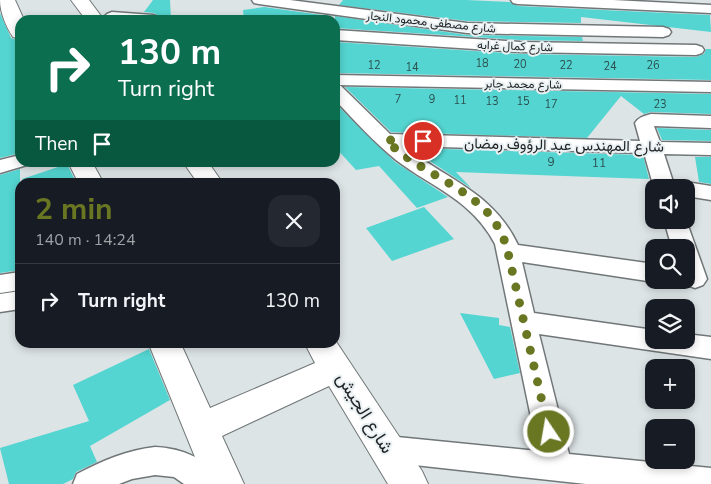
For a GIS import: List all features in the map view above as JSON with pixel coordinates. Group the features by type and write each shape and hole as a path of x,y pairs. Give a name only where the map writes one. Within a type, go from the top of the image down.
{"main road":[{"path":"80,0 101,15"},
{"path":"4,4 15,24"},
{"path":"198,167 206,178"},
{"path":"167,348 225,484"},
{"path":"202,428 328,355"},
{"name":"شارع الجيش","path":"328,355 409,484"}],"street":[{"path":"109,15 121,0"},
{"name":"شارع مصطفى محمود النجار","path":"259,0 467,28 669,35 711,40"},
{"path":"518,0 639,3 711,9"},
{"path":"639,3 669,35 704,53"},
{"name":"شارع كمال غرابه","path":"340,35 510,47 704,53"},
{"name":"شارع محمد جابر","path":"340,80 711,87"},
{"path":"340,95 404,156 469,197 488,213 500,229 508,252 557,468"},
{"path":"666,179 644,124 646,121 711,122"},
{"name":"شارع المهندس عبد الرؤوف رمضان","path":"386,140 711,148"},
{"path":"0,168 15,163"},
{"path":"695,190 711,193"},
{"path":"508,252 645,272"},
{"path":"0,284 15,282"},
{"path":"0,303 15,301"},
{"path":"524,322 711,348"},
{"path":"387,449 711,484"},
{"path":"88,484 118,469 150,461 178,464 207,484"}],"building":[{"path":"153,0 170,0 171,15 157,15 144,12"},
{"path":"343,0 466,0 510,2 518,6 710,15 711,32 581,17 581,23 467,21 339,5"},
{"path":"264,7 322,15 244,15 243,10"},
{"path":"0,13 11,38 15,39 15,154 0,158"},
{"path":"340,17 467,35 582,37 583,41 520,40 340,28"},
{"path":"340,42 520,54 696,57 704,54 706,49 711,49 711,80 340,73"},
{"path":"345,87 711,94 711,114 651,112 644,114 621,96 587,138 391,132"},
{"path":"340,108 395,162 448,197 417,208 379,166 356,170 340,152"},
{"path":"657,128 711,130 711,141 662,140"},
{"path":"410,148 643,155 649,179 456,172 471,188"},
{"path":"695,157 711,157 711,184 699,182"},
{"path":"58,167 68,167 74,178 25,178"},
{"path":"20,169 20,178 15,178 15,271 0,273 0,175"},
{"path":"424,207 454,239 392,261 366,228"},
{"path":"460,313 499,318 499,325 510,327 520,373 494,379"},
{"path":"149,349 170,400 90,446 97,462 76,472 73,479 63,484 9,484 0,448 89,421 73,385"}],"route":[{"path":"423,141 386,140 404,156 469,197 488,213 500,229 506,244 549,432"}]}
